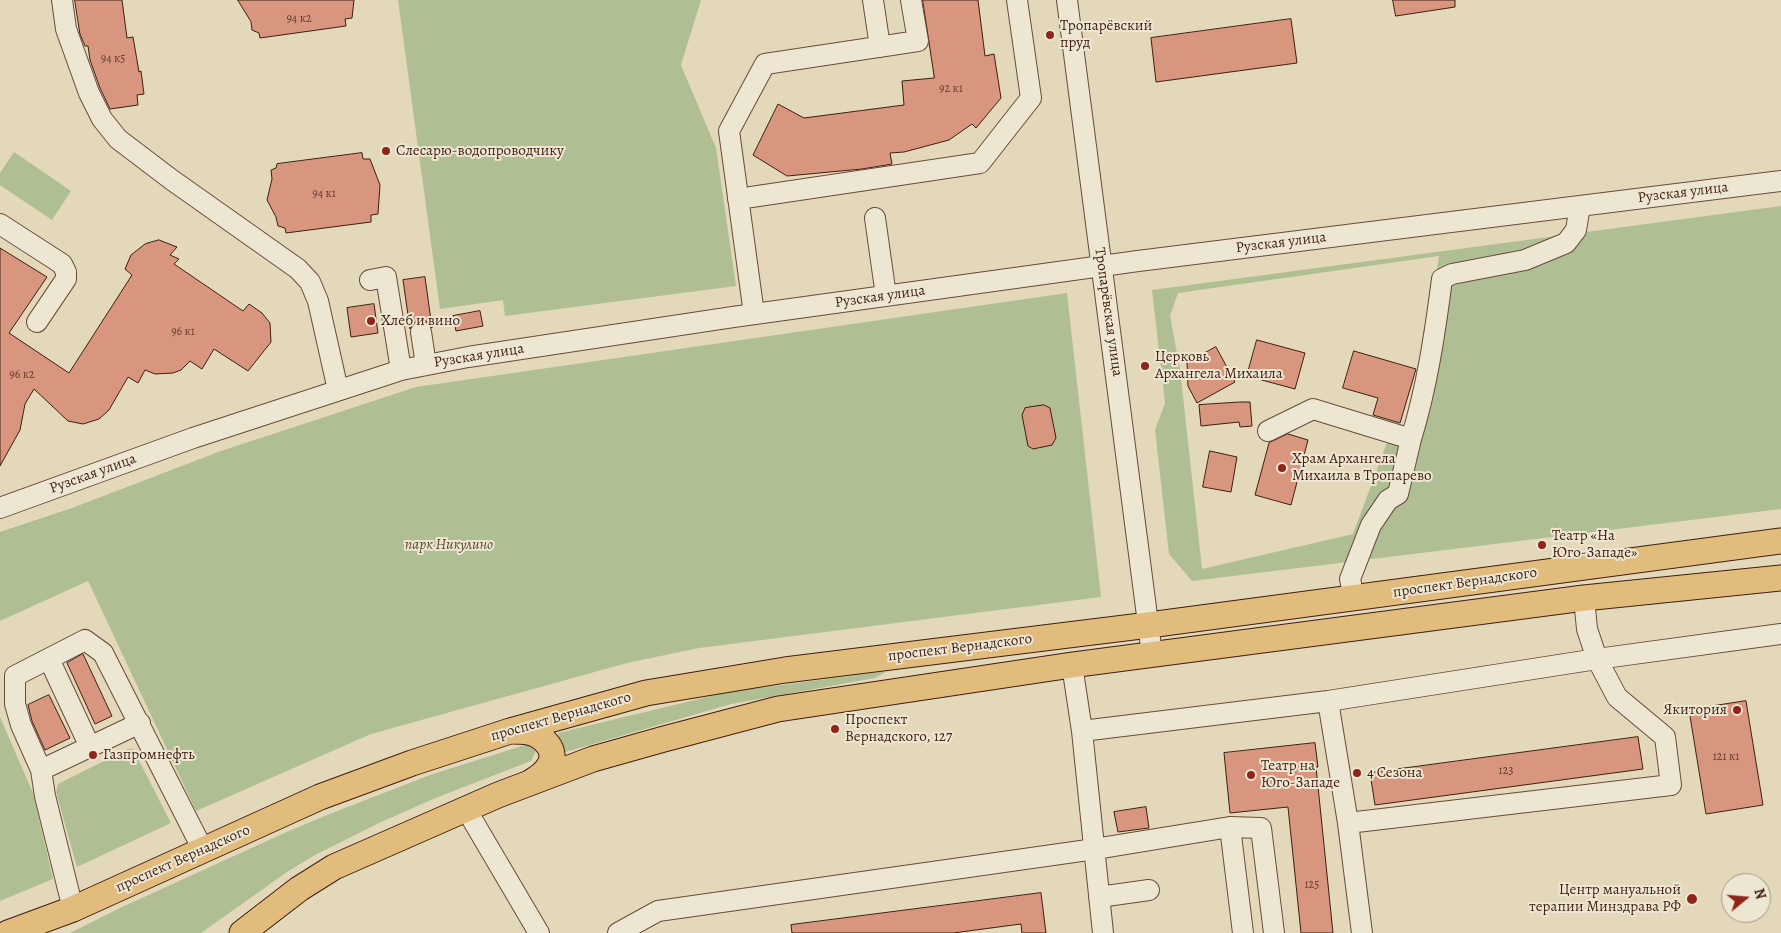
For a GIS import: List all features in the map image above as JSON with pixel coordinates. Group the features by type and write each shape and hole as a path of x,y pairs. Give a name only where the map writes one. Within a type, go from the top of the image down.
{"main road":[{"name":"проспект Вернадского","path":"8,933 73,909 320,798 412,763 510,731 646,693 728,678 1149,625 1781,541"},
{"name":"проспект Вернадского","path":"246,931 299,889 334,867 466,809 611,754 778,709 1152,654 1584,598 1781,578"},
{"path":"510,731 528,732 541,737 549,745 552,755 550,765 542,775 529,784"},
{"path":"35,933 73,909"}],"street":[{"path":"62,0 66,29 89,93 102,119 118,139 172,180 298,269 310,282 318,301 338,390"},
{"path":"873,0 880,46"},
{"path":"754,314 729,131 765,64 918,41 912,0"},
{"path":"738,199 980,163 1030,98 1017,0"},
{"name":"Тропарёвская улица","path":"1067,0 1149,625"},
{"name":"Рузская улица","path":"0,508 193,438 401,370 426,365 754,314 1102,266 1781,181"},
{"path":"1354,598 1350,579 1372,525 1388,500 1398,494 1421,407 1435,332 1442,280 1452,274 1525,260 1566,243 1576,230 1580,206"},
{"path":"875,218 886,296"},
{"path":"0,224 62,264 66,272 66,279 37,322"},
{"path":"370,280 386,277 401,370"},
{"path":"421,332 426,365"},
{"path":"1268,430 1314,409 1412,439"},
{"path":"1348,822 1671,785 1665,737 1617,697 1598,659 1587,629 1584,598"},
{"path":"1149,625 1152,654"},
{"path":"1082,731 1328,700 1598,659 1781,634"},
{"path":"73,909 45,796 41,770 21,725 15,704 15,676 85,640 103,653 203,850"},
{"path":"49,659 90,746"},
{"path":"1072,665 1082,731 1103,933"},
{"path":"1328,700 1348,822 1362,933"},
{"path":"41,770 140,723"},
{"path":"466,809 540,933"},
{"path":"1230,827 1243,933"},
{"path":"618,933 658,911 1230,827 1261,828 1274,933"},
{"path":"1100,898 1149,890"}],"green space":[{"path":"398,0 701,0 681,65 716,148 736,286 505,316 503,300 440,309"},
{"path":"14,152 71,191 52,220 0,185 0,173"},
{"path":"1781,206 1781,509 1192,581 1169,554 1155,430 1165,403 1152,290","holes":["1439,256 1429,321 1423,331 1426,342 1414,421 1392,429 1353,534 1202,569 1180,369 1170,316 1178,293"]},
{"name":"парк Никулино","path":"1067,293 1101,597 699,648 627,663 371,734 196,811 88,581 0,621 0,532 72,508 221,451 416,387"},
{"path":"887,671 875,678 731,704 562,753 558,733 728,692"},
{"path":"0,717 33,793 53,879 0,901"},
{"path":"528,744 536,751 531,761 433,799 315,855 287,872 201,933 70,933 120,908 327,815 430,775"},
{"path":"128,749 133,749 171,823 77,867 56,792 58,784"}],"building":[{"path":"75,0 122,0 127,38 133,37 139,72 141,71 144,94 137,95 138,105 110,109 90,60 88,46 85,46 80,34"},
{"path":"238,0 354,0 352,18 345,19 346,26 260,38 259,33 252,30 251,22"},
{"path":"923,0 978,0 985,56 994,54 1001,98 976,128 972,124 949,140 904,152 890,153 892,164 862,169 787,176 753,155 778,104 804,118 904,105 902,81 934,78"},
{"path":"1393,0 1455,0 1455,7 1396,16"},
{"path":"1291,19 1297,63 1156,82 1151,38"},
{"path":"362,153 363,159 370,159 380,185 378,214 371,215 371,222 286,233 285,228 278,226 276,217 267,200 272,179 271,170 276,168 277,164"},
{"path":"159,240 177,247 170,255 179,259 174,264 243,311 249,304 262,313 270,323 271,342 248,371 214,349 202,369 190,361 181,370 173,373 155,374 145,370 138,383 128,377 109,410 99,419 83,424 68,421 34,389 25,404 20,430 0,466 0,248 47,277 9,333 69,373 132,275 125,269 131,255 145,244"},
{"path":"425,277 432,328 426,321 420,320 413,323 410,329 403,280"},
{"path":"374,304 378,333 351,337 347,308"},
{"path":"480,311 483,326 456,331 453,316"},
{"path":"1257,340 1305,353 1295,389 1247,376"},
{"path":"1216,347 1235,382 1197,403 1188,386 1187,363"},
{"path":"1354,351 1416,369 1400,423 1373,415 1378,398 1343,388"},
{"path":"1250,402 1252,426 1240,427 1239,422 1201,426 1199,405"},
{"path":"1044,405 1050,408 1056,438 1052,445 1033,449 1028,446 1022,415 1025,408"},
{"name":"Храм Архангела Михаила в Тропарево","path":"1288,434 1308,440 1291,505 1255,495 1269,443"},
{"path":"1210,451 1237,457 1231,492 1203,487"},
{"path":"83,654 112,716 95,724 67,663"},
{"path":"49,695 70,738 45,750 32,721 28,705"},
{"path":"1746,701 1763,805 1706,814 1689,710"},
{"path":"1638,737 1643,769 1375,805 1370,773"},
{"path":"1315,743 1333,933 1301,933 1288,807 1230,813 1224,753"},
{"path":"1146,807 1149,828 1118,832 1114,812"},
{"path":"1041,893 1046,933 1022,933 1021,924 953,933 792,933 791,925"}],"place":[{"name":"Тропарёвский пруд","path":"1050,35"},
{"name":"Слесарю-водопроводчику","path":"386,151"},
{"name":"Хлеб и вино","path":"371,321"},
{"name":"Церковь Архангела Михаила","path":"1145,366"},
{"name":"Храм Архангела Михаила в Тропарево","path":"1282,468"},
{"name":"Театр «На Юго-Западе»","path":"1542,545"},
{"name":"Якитория","path":"1737,710"},
{"name":"Проспект Вернадского, 127","path":"835,729"},
{"name":"Газпромнефть","path":"93,755"},
{"name":"4 Сезона","path":"1357,773"},
{"name":"Театр на Юго-Западе","path":"1251,775"},
{"name":"Центр мануальной терапии Минздрава РФ","path":"1692,899"}]}
